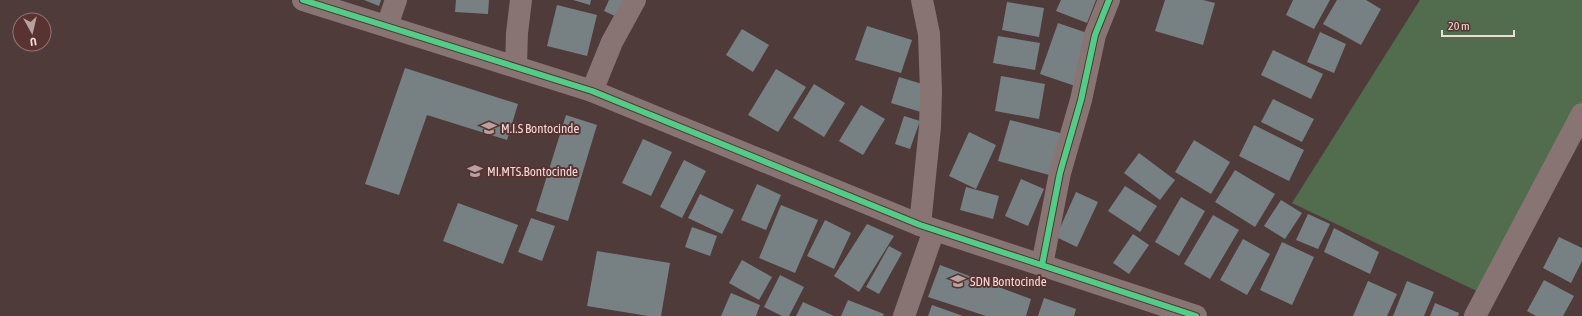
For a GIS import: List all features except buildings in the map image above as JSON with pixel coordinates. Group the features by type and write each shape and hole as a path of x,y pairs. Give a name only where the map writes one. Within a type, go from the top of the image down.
{"street":[{"path":"303,0 592,91 927,228 1196,316"},
{"path":"387,26 396,0"},
{"path":"516,66 517,33 521,0"},
{"path":"592,91 612,42 635,0"},
{"path":"904,316 927,228 928,148 931,91 929,34 922,0"},
{"path":"1042,265 1060,173 1081,100 1095,35 1109,0"},
{"path":"1474,316 1582,114"}],"green space":[{"path":"1420,0 1582,0 1582,120 1483,294 1292,203"}],"cycle path":[{"path":"303,0 592,91 920,225 1196,316"},
{"path":"1042,265 1060,173 1081,100 1095,35 1109,0"}],"place":[{"name":"M.I.S Bontocinde","path":"489,128"},
{"name":"MI.MTS.Bontocinde","path":"475,171"},
{"name":"SDN Bontocinde","path":"958,281"}]}
